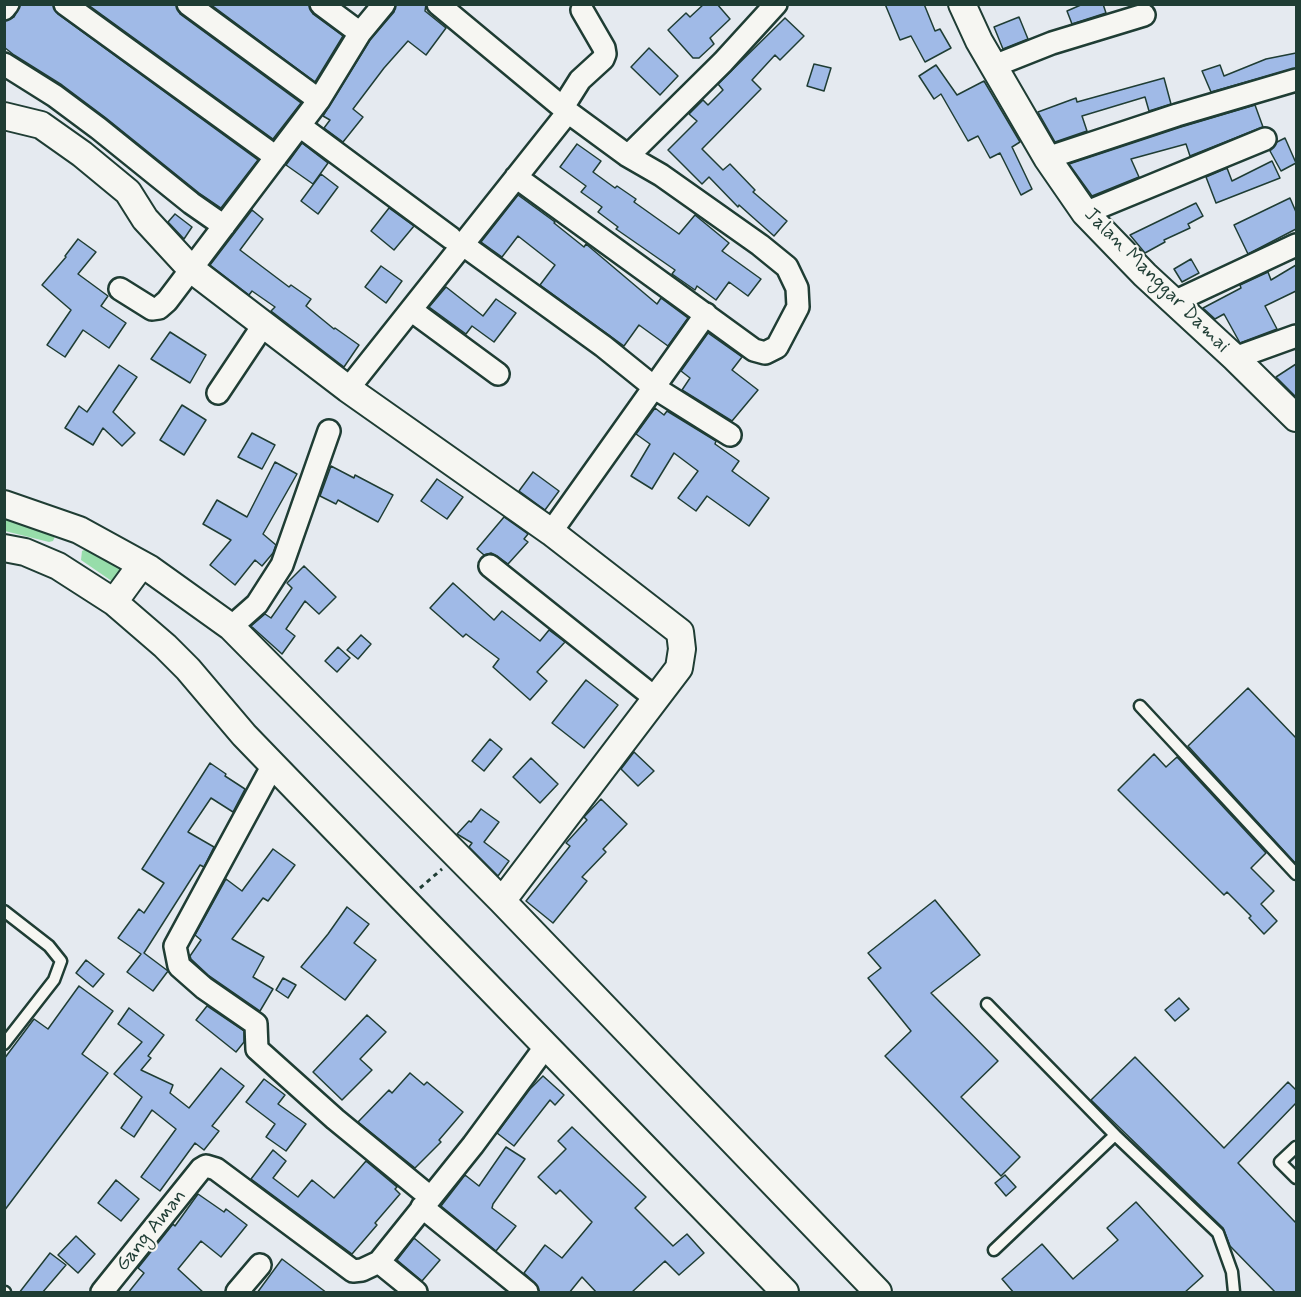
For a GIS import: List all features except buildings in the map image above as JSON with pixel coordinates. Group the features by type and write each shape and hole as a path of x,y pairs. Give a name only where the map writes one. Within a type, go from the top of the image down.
{"street":[{"path":"4,9 8,4"},
{"path":"65,4 276,157"},
{"path":"189,4 320,100"},
{"path":"321,4 360,33"},
{"path":"120,289 155,309 167,302 320,100 360,33 384,4"},
{"path":"438,4 560,105 628,156 661,175 787,267 797,288 798,307 777,347 765,353 754,350 516,177"},
{"path":"628,156 756,28 776,4"},
{"name":"Jalan Manggar Damai","path":"962,4 980,41 1047,158 1085,213 1174,302 1296,418"},
{"path":"348,389 411,310 456,241 516,177 560,105 579,80 603,59 604,48 582,10"},
{"path":"994,66 1052,43 1143,15"},
{"path":"4,64 55,96 224,226"},
{"path":"1047,158 1176,115 1296,80"},
{"path":"4,116 41,125 82,154 128,192 145,219 191,269 348,389 551,532 680,632 682,649 679,668 502,900"},
{"path":"300,126 603,346 655,388 730,435"},
{"path":"1085,213 1265,139"},
{"path":"1174,302 1296,245"},
{"path":"411,310 498,374"},
{"path":"551,532 706,314"},
{"path":"218,393 264,324"},
{"path":"1235,358 1296,336"},
{"path":"231,627 257,604 282,565 329,431"},
{"path":"4,504 79,530 150,569 231,627 502,900 878,1293"},
{"path":"58,566 79,530"},
{"path":"4,548 25,552 58,566 114,602 189,669 244,735 785,1293"},
{"path":"114,602 141,565"},
{"path":"490,566 655,698"},
{"path":"273,765 174,946 179,966 204,988 256,1024 257,1049 527,1293"},
{"path":"416,1293 379,1262 474,1145 546,1046"},
{"name":"Gang Aman","path":"102,1293 201,1169 206,1166 216,1169 353,1271 362,1270 379,1262"},
{"path":"237,1293 260,1265"}],"lane":[{"path":"1140,706 1296,874"},
{"path":"4,911 49,946 61,961 54,980 4,1044"},
{"path":"987,1004 1115,1135 1218,1233 1232,1272 1234,1293"},
{"path":"994,1251 1115,1135"},
{"path":"1296,1147 1280,1162 1296,1178"}],"path":[{"path":"411,909 414,898 426,881 452,860 461,859"}],"green space":[{"path":"4,512 57,532 53,541 5,531"},
{"path":"88,548 131,565 116,584 81,560 82,551"}]}
